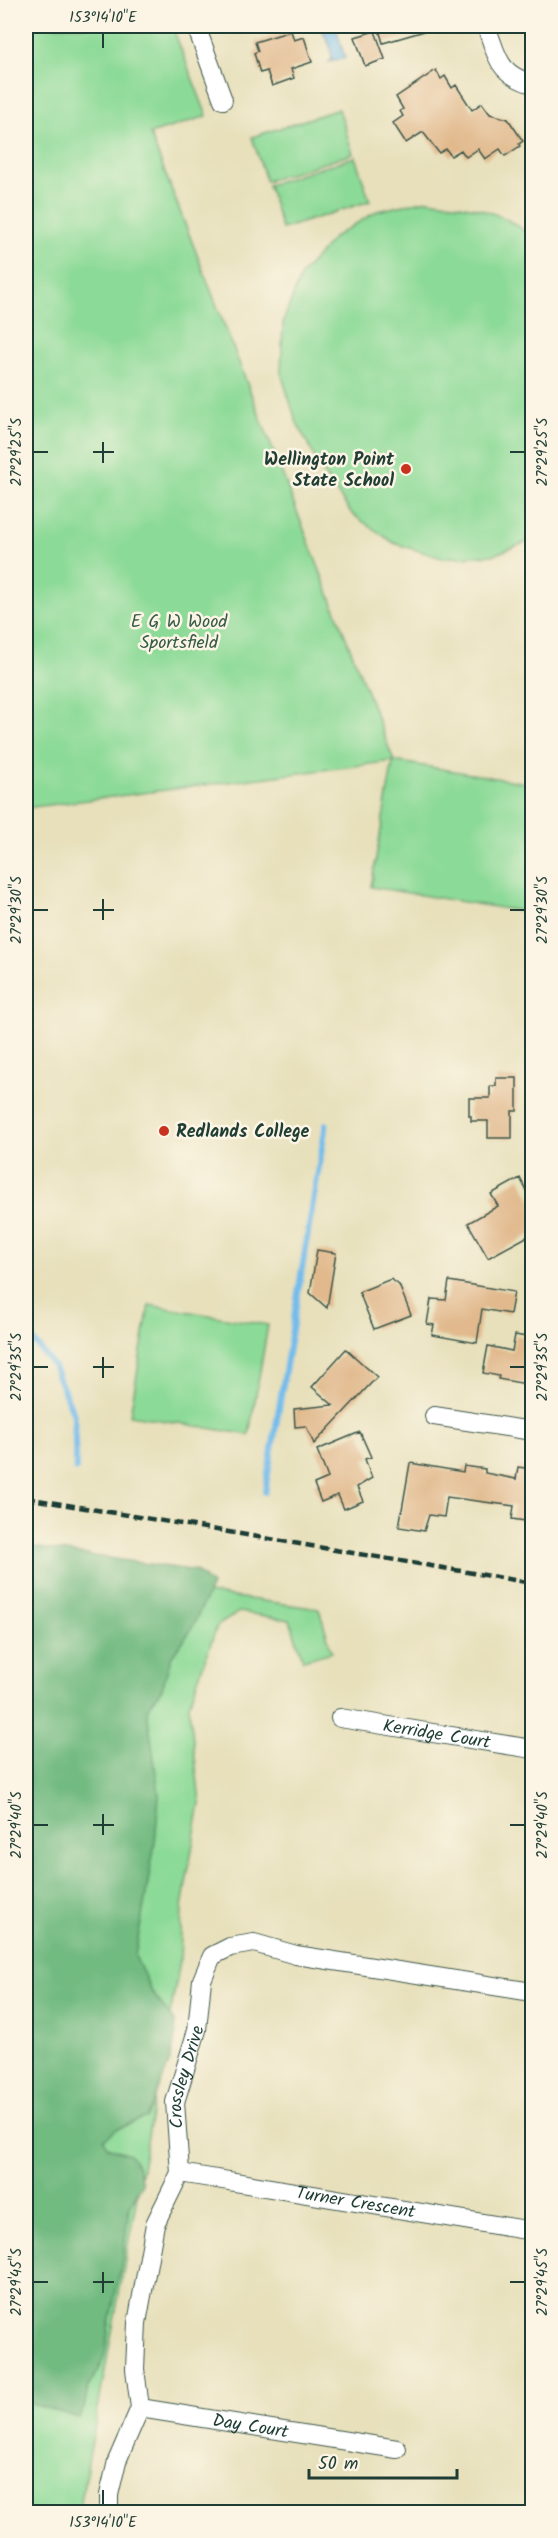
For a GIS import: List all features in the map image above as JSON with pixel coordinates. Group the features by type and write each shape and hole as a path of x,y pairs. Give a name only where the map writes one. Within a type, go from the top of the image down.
{"street":[{"path":"196,26 223,100"},
{"path":"486,26 500,63 514,78 532,84"},
{"path":"434,1416 532,1431"},
{"name":"Kerridge Court","path":"340,1718 532,1749"},
{"name":"Crossley Drive","path":"140,2408 135,2369 137,2322 154,2224 180,2173 179,2128 175,2102 196,2030 201,1980 212,1956 230,1947 254,1943 296,1955 532,1992"},
{"name":"Turner Crescent","path":"180,2173 532,2231"},
{"path":"109,2512 109,2495 117,2461 140,2408"},
{"name":"Day Court","path":"140,2408 397,2449"}],"green space":[{"name":"E G W Wood Sportsfield","path":"26,26 172,26 207,116 150,134 394,761 532,784 532,913 371,887 393,761 26,808"},
{"path":"339,109 353,154 266,181 252,137"},
{"path":"355,157 370,201 282,229 268,185"},
{"path":"427,200 483,210 509,221 532,238 532,540 493,555 442,558 394,543 352,514 323,473 296,421 281,373 283,322 301,275 334,237 377,211"},
{"path":"149,1305 268,1325 249,1435 130,1415"},
{"path":"26,1546 196,1571 212,1585 191,1630 171,1658 162,1689 147,1709 159,1795 155,1843 135,1956 152,1992 174,2021 176,2034 170,2061 147,2117 117,2129 104,2139 107,2147 130,2154 138,2167 142,2184 129,2208 123,2256 105,2353 99,2370 88,2387 84,2408 79,2418 32,2404 26,2396"},
{"path":"54,1571 319,1609 332,1652 303,1660 290,1620 239,1612 217,1626 189,1705 200,1803 182,1907 180,1961 79,2512 26,2512 26,1607"}],"water":[{"path":"336,28 345,58 329,62 332,59 330,46 323,32"}],"building":[{"path":"378,26 427,26 428,30 383,43"},
{"path":"291,31 294,40 304,37 312,62 291,69 294,78 272,86 267,71 260,73 254,53 258,51 255,42"},
{"path":"375,31 385,59 365,66 355,37"},
{"path":"436,70 441,79 445,76 452,88 456,85 472,110 482,103 490,114 508,119 523,141 519,144 520,146 505,156 500,149 485,159 478,149 466,157 461,150 451,156 446,149 439,153 423,132 406,143 393,123 403,116 400,111 403,109 396,97"},
{"path":"496,1078 517,1078 517,1111 512,1111 512,1138 488,1138 488,1121 471,1121 471,1116 469,1116 469,1098 490,1098 490,1086 496,1086"},
{"path":"520,1178 532,1201 532,1234 488,1258 468,1223 498,1206 491,1194"},
{"path":"317,1250 336,1253 327,1308 310,1293"},
{"path":"391,1279 399,1285 411,1315 374,1329 359,1292"},
{"path":"449,1281 514,1292 510,1314 482,1309 477,1343 432,1335 434,1325 427,1324 431,1299 446,1300"},
{"path":"515,1335 532,1338 532,1380 527,1379 526,1384 498,1379 499,1376 483,1373 488,1346 512,1351"},
{"path":"346,1349 377,1377 314,1444 306,1426 295,1427 294,1409 333,1405 312,1387"},
{"path":"360,1432 371,1457 365,1459 372,1478 357,1487 363,1501 344,1509 338,1495 321,1502 314,1484 328,1478 317,1450"},
{"path":"410,1463 463,1472 464,1466 485,1469 485,1473 516,1479 518,1467 532,1469 532,1522 512,1519 514,1506 447,1497 444,1517 429,1515 424,1531 399,1527"}],"waterway":[{"path":"265,1492 326,1124"},
{"path":"26,1332 53,1365 74,1415 76,1469"},
{"path":"26,1564 33,1553"},
{"path":"26,2317 28,2327 26,2330"}],"railway":[{"path":"26,1498 532,1583"}],"place":[{"name":"Wellington Point State School","path":"406,469"},
{"name":"Redlands College","path":"164,1131"}]}
